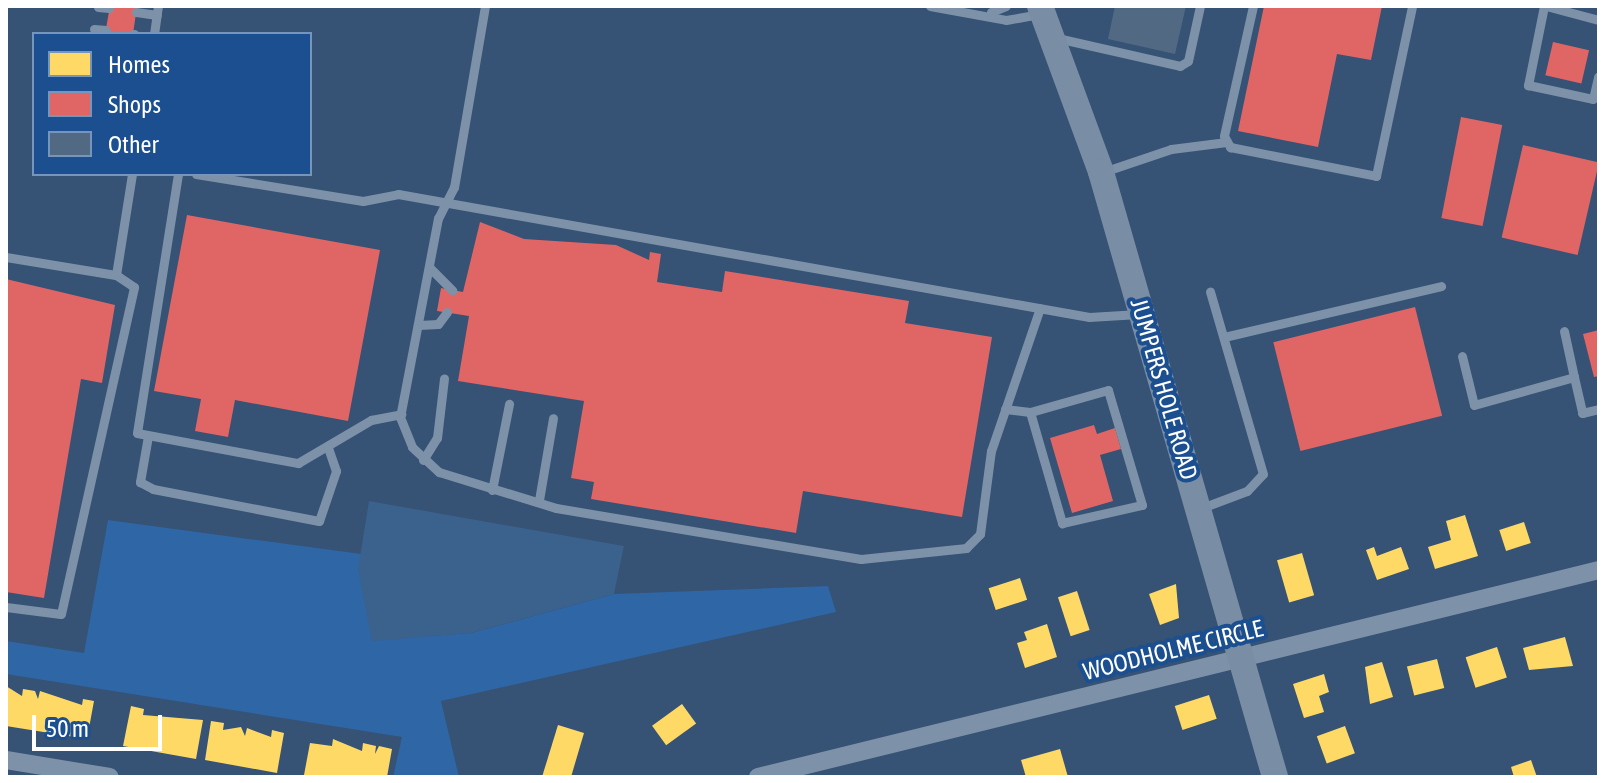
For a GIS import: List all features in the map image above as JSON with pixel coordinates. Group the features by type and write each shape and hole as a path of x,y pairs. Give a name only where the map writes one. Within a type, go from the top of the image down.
{"main road":[{"name":"JUMPERS HOLE ROAD","path":"1045,19 1101,172 1275,777"}],"street":[{"name":"WOODHOLME CIRCLE","path":"758,777 1599,570"},
{"path":"6,760 110,777"}],"lane":[{"path":"485,6 454,187 445,204 429,267 401,414 423,460 456,481 539,500 861,559 966,548 980,534 991,451 1040,308"},
{"path":"930,6 991,12 1006,20 1045,19 1180,66 1188,61 1200,6"},
{"path":"991,12 1006,6"},
{"path":"1227,142 1253,6"},
{"path":"1101,172 1171,149 1227,142 1376,176 1412,6"},
{"path":"1599,20 1545,6 1528,85 1593,99 1599,76"},
{"path":"98,7 109,8"},
{"path":"136,12 158,10 154,32"},
{"path":"94,29 106,30"},
{"path":"116,275 132,176"},
{"path":"178,176 137,433 298,463 371,420 401,414"},
{"path":"208,176 363,201 398,194 1089,317 1142,314"},
{"path":"6,257 116,275 134,287 61,614 6,607"},
{"path":"429,267 452,290"},
{"path":"1224,337 1441,286"},
{"path":"1198,509 1247,491 1263,474 1210,292"},
{"path":"419,325 438,324 447,312"},
{"path":"1564,331 1582,413 1599,409"},
{"path":"1462,356 1474,405 1574,377"},
{"path":"423,460 437,438 444,378"},
{"path":"1005,409 1030,412 1108,390 1142,505 1062,523 1030,412"},
{"path":"492,490 509,404"},
{"path":"539,500 553,418"},
{"path":"148,436 140,482 153,489 319,521 336,471 328,448"}],"shaded area":[{"path":"369,501 624,546 614,594 471,633 372,641 358,569"},
{"path":"108,520 361,554 372,640 471,633 614,594 828,586 836,612 441,701 459,777 393,777 402,737 6,674 6,641 84,653"}],"building: Homes":[{"path":"1465,515 1478,556 1435,569 1428,547 1451,540 1446,521"},
{"path":"1524,522 1531,543 1506,551 1499,530"},
{"path":"1374,547 1377,556 1401,547 1409,569 1377,580 1366,550"},
{"path":"1302,553 1314,595 1289,602 1277,560"},
{"path":"1020,578 1027,600 996,610 989,588"},
{"path":"1176,584 1179,618 1160,625 1149,594"},
{"path":"1077,591 1090,630 1071,636 1058,597"},
{"path":"1047,624 1057,657 1025,668 1017,643 1027,640 1024,632"},
{"path":"1565,637 1573,666 1529,670 1523,648"},
{"path":"1497,647 1507,677 1476,688 1466,657"},
{"path":"1437,659 1444,688 1414,696 1407,666"},
{"path":"1382,662 1393,697 1370,704 1365,667"},
{"path":"1324,674 1329,692 1319,696 1324,712 1304,718 1293,684"},
{"path":"6,686 22,696 23,689 35,691 38,699 40,691 82,705 83,699 94,701 87,739 6,726"},
{"path":"1209,695 1217,719 1182,730 1175,706"},
{"path":"682,704 696,723 666,745 652,726"},
{"path":"131,706 144,709 143,715 203,720 196,759 123,746"},
{"path":"211,721 224,723 223,730 241,727 245,736 247,728 271,737 272,730 284,733 277,773 205,760"},
{"path":"558,725 584,733 571,777 542,777"},
{"path":"1345,726 1355,753 1327,764 1317,736"},
{"path":"333,739 362,751 363,743 376,746 375,754 379,746 392,749 387,777 304,775 310,743 332,746"},
{"path":"1060,749 1068,777 1026,777 1021,760"},
{"path":"1531,760 1537,777 1514,777 1511,767"}],"building: Shops":[{"path":"110,6 137,6 133,32 105,32"},
{"path":"1264,6 1382,6 1371,60 1337,54 1318,147 1238,131"},
{"path":"1553,42 1589,50 1581,83 1545,75"},
{"path":"1461,117 1502,125 1483,226 1441,218"},
{"path":"1523,145 1599,163 1578,255 1502,238"},
{"path":"187,215 380,250 348,421 235,400 228,437 195,431 201,399 154,391"},
{"path":"480,222 524,239 616,245 649,260 650,252 661,254 657,282 722,292 725,271 909,301 905,323 992,337 962,517 803,491 796,533 591,499 594,482 571,478 584,401 458,381 469,316 437,311 441,288 463,292"},
{"path":"6,279 115,305 102,383 81,379 44,598 6,592"},
{"path":"1415,307 1442,416 1300,451 1273,342"},
{"path":"1599,330 1599,376 1594,377 1583,334"},
{"path":"1094,425 1097,434 1115,428 1121,449 1100,455 1113,501 1072,513 1050,438"}],"building: Other":[{"path":"1115,6 1186,6 1175,54 1108,39"}]}
